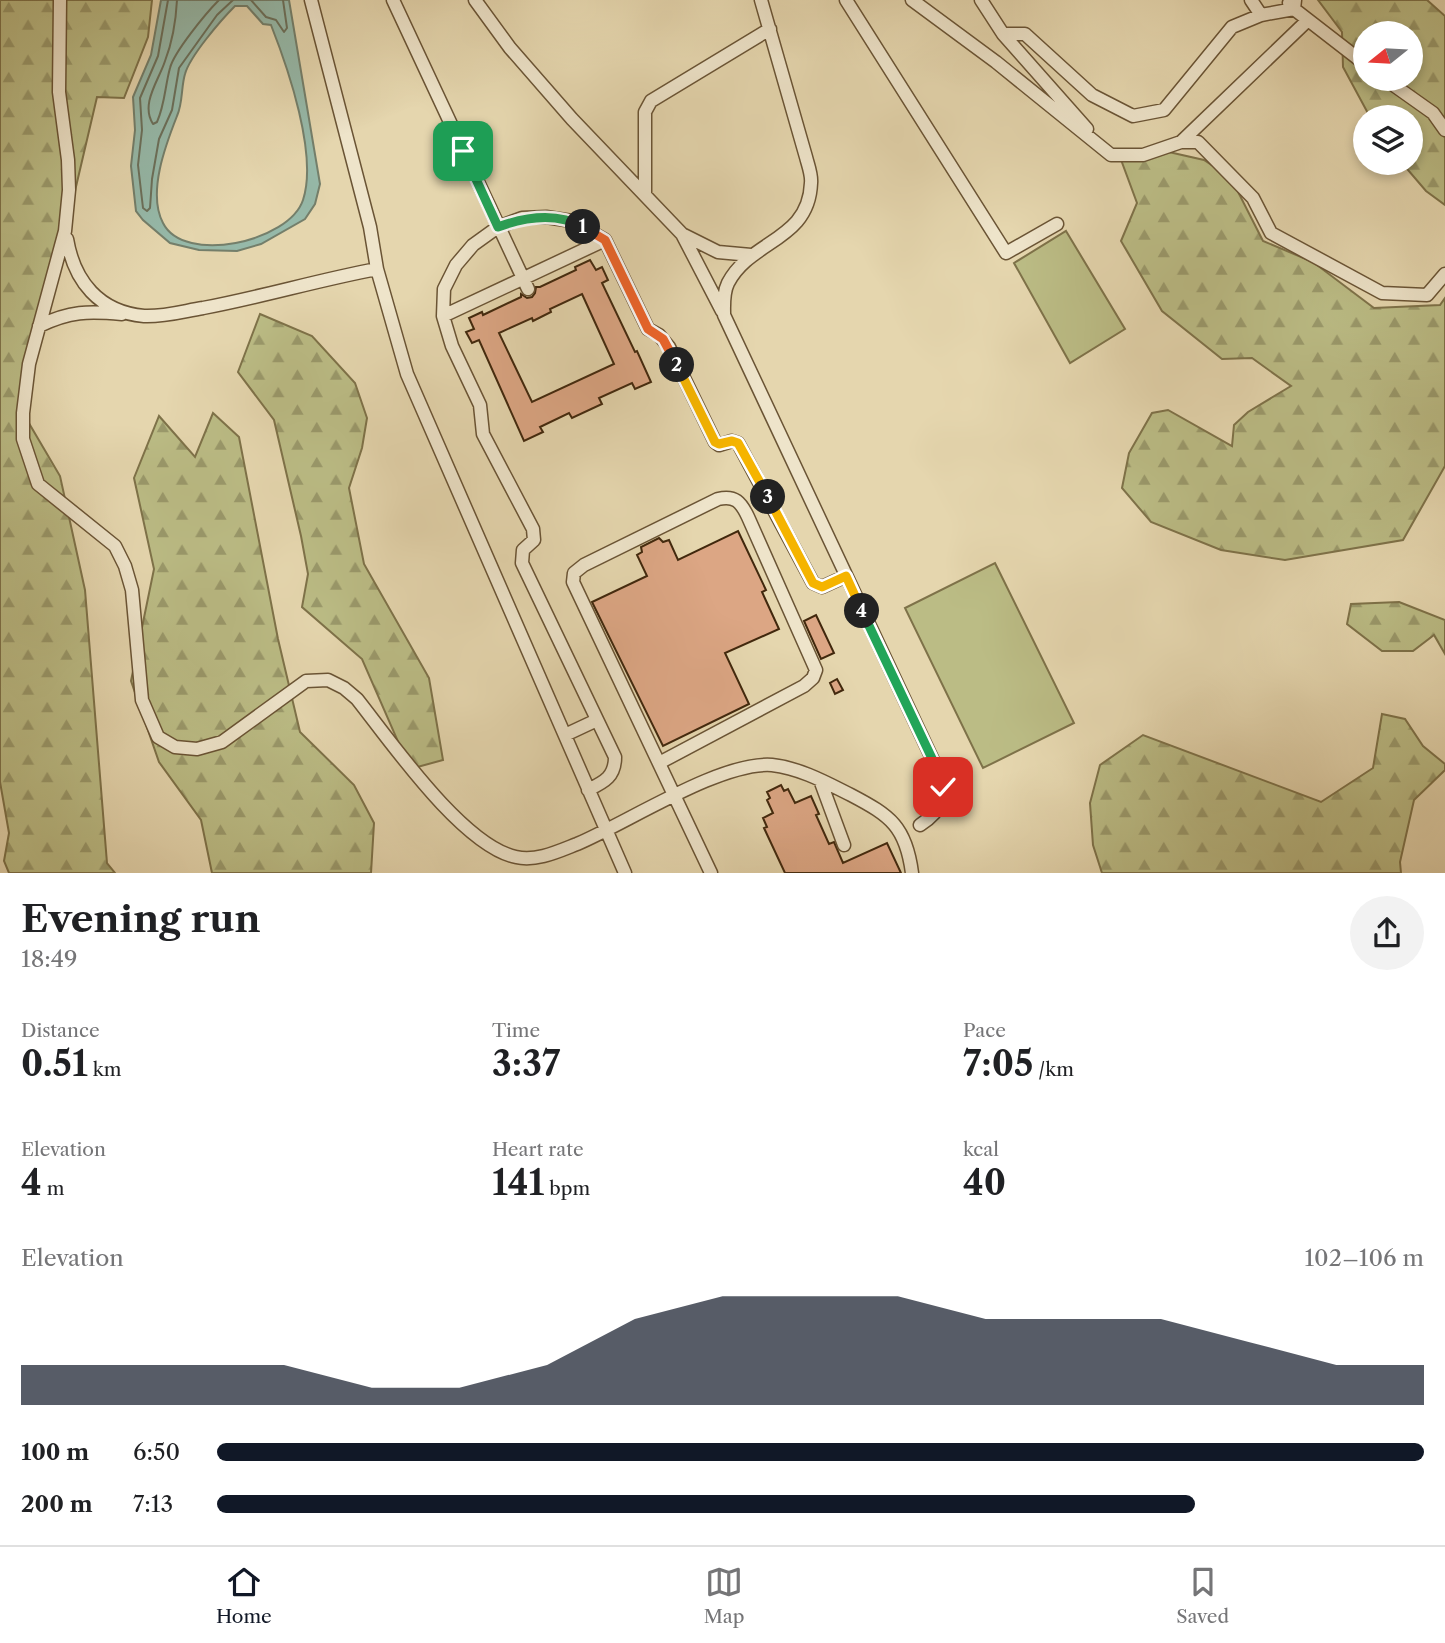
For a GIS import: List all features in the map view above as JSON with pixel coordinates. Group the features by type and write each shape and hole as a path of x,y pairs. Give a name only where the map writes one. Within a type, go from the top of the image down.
{"lane":[{"path":"60,0 59,92 69,190 65,231 29,363 23,439 38,484 115,546 125,566 132,590 142,699 158,737 175,747 197,749 222,742 306,681 328,680 357,699 423,783 463,823 494,850 518,858 539,857 606,832 718,776 752,766 772,765 820,780 874,807 897,825 909,848 912,873"},
{"path":"311,0 366,215 377,269 407,374 625,873"},
{"path":"393,0 525,284"},
{"path":"475,0 510,48 572,119 682,234 724,315 938,771 943,787 942,802 932,817 920,825"},
{"path":"724,315 724,296 738,268 751,255 790,231 801,218 811,183 761,0"},
{"path":"846,0 1006,253 1057,224"},
{"path":"912,0 996,62 1111,155 1143,156 1181,142 1198,142 1253,198 1271,233 1382,293 1427,295 1445,274"},
{"path":"981,0 1003,34 1111,155"},
{"path":"1251,0 1261,15"},
{"path":"1003,34 1025,34 1092,95 1133,116 1164,110 1232,27 1292,3 1308,20 1353,55"},
{"path":"1181,142 1308,20"},
{"path":"645,195 645,112 651,102 770,29"},
{"path":"1402,91 1433,113 1445,130"},
{"path":"588,790 610,778 615,768 615,757 522,563 523,550 534,540 533,529 483,433 480,405 452,346 443,316 444,289 456,265 473,245 498,227 522,218 572,221 605,240 648,329 659,335 669,347 715,442 738,443 813,583 822,587 846,576"},
{"path":"65,231 70,257 80,280 89,291 102,301 143,316"},
{"path":"682,234 718,252 751,255"},
{"path":"443,316 525,284 605,240"},
{"path":"39,326 62,315 83,311 163,315 236,302 329,278 377,269"},
{"path":"659,763 804,686 813,678 816,670 748,517 741,503 734,498 718,499 584,565 575,573 573,582 711,873"},
{"path":"565,736 597,720"},
{"path":"820,780 844,845"}],"green space":[{"path":"0,0 152,0 148,37 124,98 97,97 23,413 60,476 85,590 107,863 115,873 9,873 4,861 9,833 0,782"},
{"path":"1318,0 1427,0 1445,16 1445,205 1426,191 1412,175 1423,175 1423,105 1364,105 1356,91 1423,91 1423,21 1353,21 1353,86 1343,67 1342,32"},
{"path":"1160,150 1204,160 1231,178 1263,241 1313,262 1374,308 1440,305 1445,298 1445,466 1403,540 1285,560 1221,550 1151,522 1122,488 1129,453 1152,413 1168,410 1232,446 1234,425 1248,412 1291,386 1252,358 1222,359 1162,311 1121,241 1137,203 1120,157"},
{"path":"1066,231 1125,329 1070,363 1014,263"},
{"path":"260,314 312,336 355,383 367,418 362,448 349,488 364,564 429,678 443,760 410,769 362,659 302,607 308,574 274,420 238,372"},
{"path":"213,413 239,437 278,639 300,732 354,785 374,823 371,873 212,873 201,820 159,762 131,681 154,569 134,478 159,416 195,457"},
{"path":"995,563 1074,723 983,768 905,608"},
{"path":"1399,602 1445,620 1445,654 1434,635 1413,651 1382,651 1347,624 1351,604"},
{"path":"1382,714 1405,719 1423,746 1445,764 1445,770 1414,800 1400,862 1401,873 1102,873 1093,845 1090,803 1100,765 1143,735 1321,802 1373,768"}],"water":[{"path":"161,0 289,0 320,184 315,204 305,219 261,244 237,251 199,250 170,243 143,220 136,211 131,166 135,130 133,97 151,55","holes":["235,6 247,6 263,24 271,25 293,87 307,160 303,200 294,215 258,237 236,243 192,243 174,236 163,223 157,198 160,169 179,111 188,66 207,38"]}],"building":[{"path":"590,260 596,270 602,267 608,280 602,283 651,382 635,389 632,383 599,398 602,404 572,418 569,413 540,427 543,432 524,441 479,340 472,343 466,332 474,329 469,318 482,312 483,315 521,297 521,294 527,298 532,297 536,287 576,270 575,267","holes":["582,294 614,364 532,402 499,333 532,318 533,321 551,312 550,309"]},
{"path":"738,531 766,590 762,592 779,629 725,653 749,704 663,746 592,602 647,576 637,555 642,552 641,547 659,538 663,542 669,540 678,560"},
{"path":"816,615 834,653 821,659 804,621"},
{"path":"837,679 843,690 835,694 830,683"},
{"path":"781,785 784,791 788,789 795,803 811,796 829,844 834,842 843,863 887,843 901,873 785,873 764,828 767,827 763,818 773,813 767,800 770,798 767,792"}],"route":[{"path":"463,151 498,227 522,218 572,221 605,240 648,329 659,335 669,347 715,442 738,443 745,453 813,583 822,587 846,576 938,771 943,787"}]}
